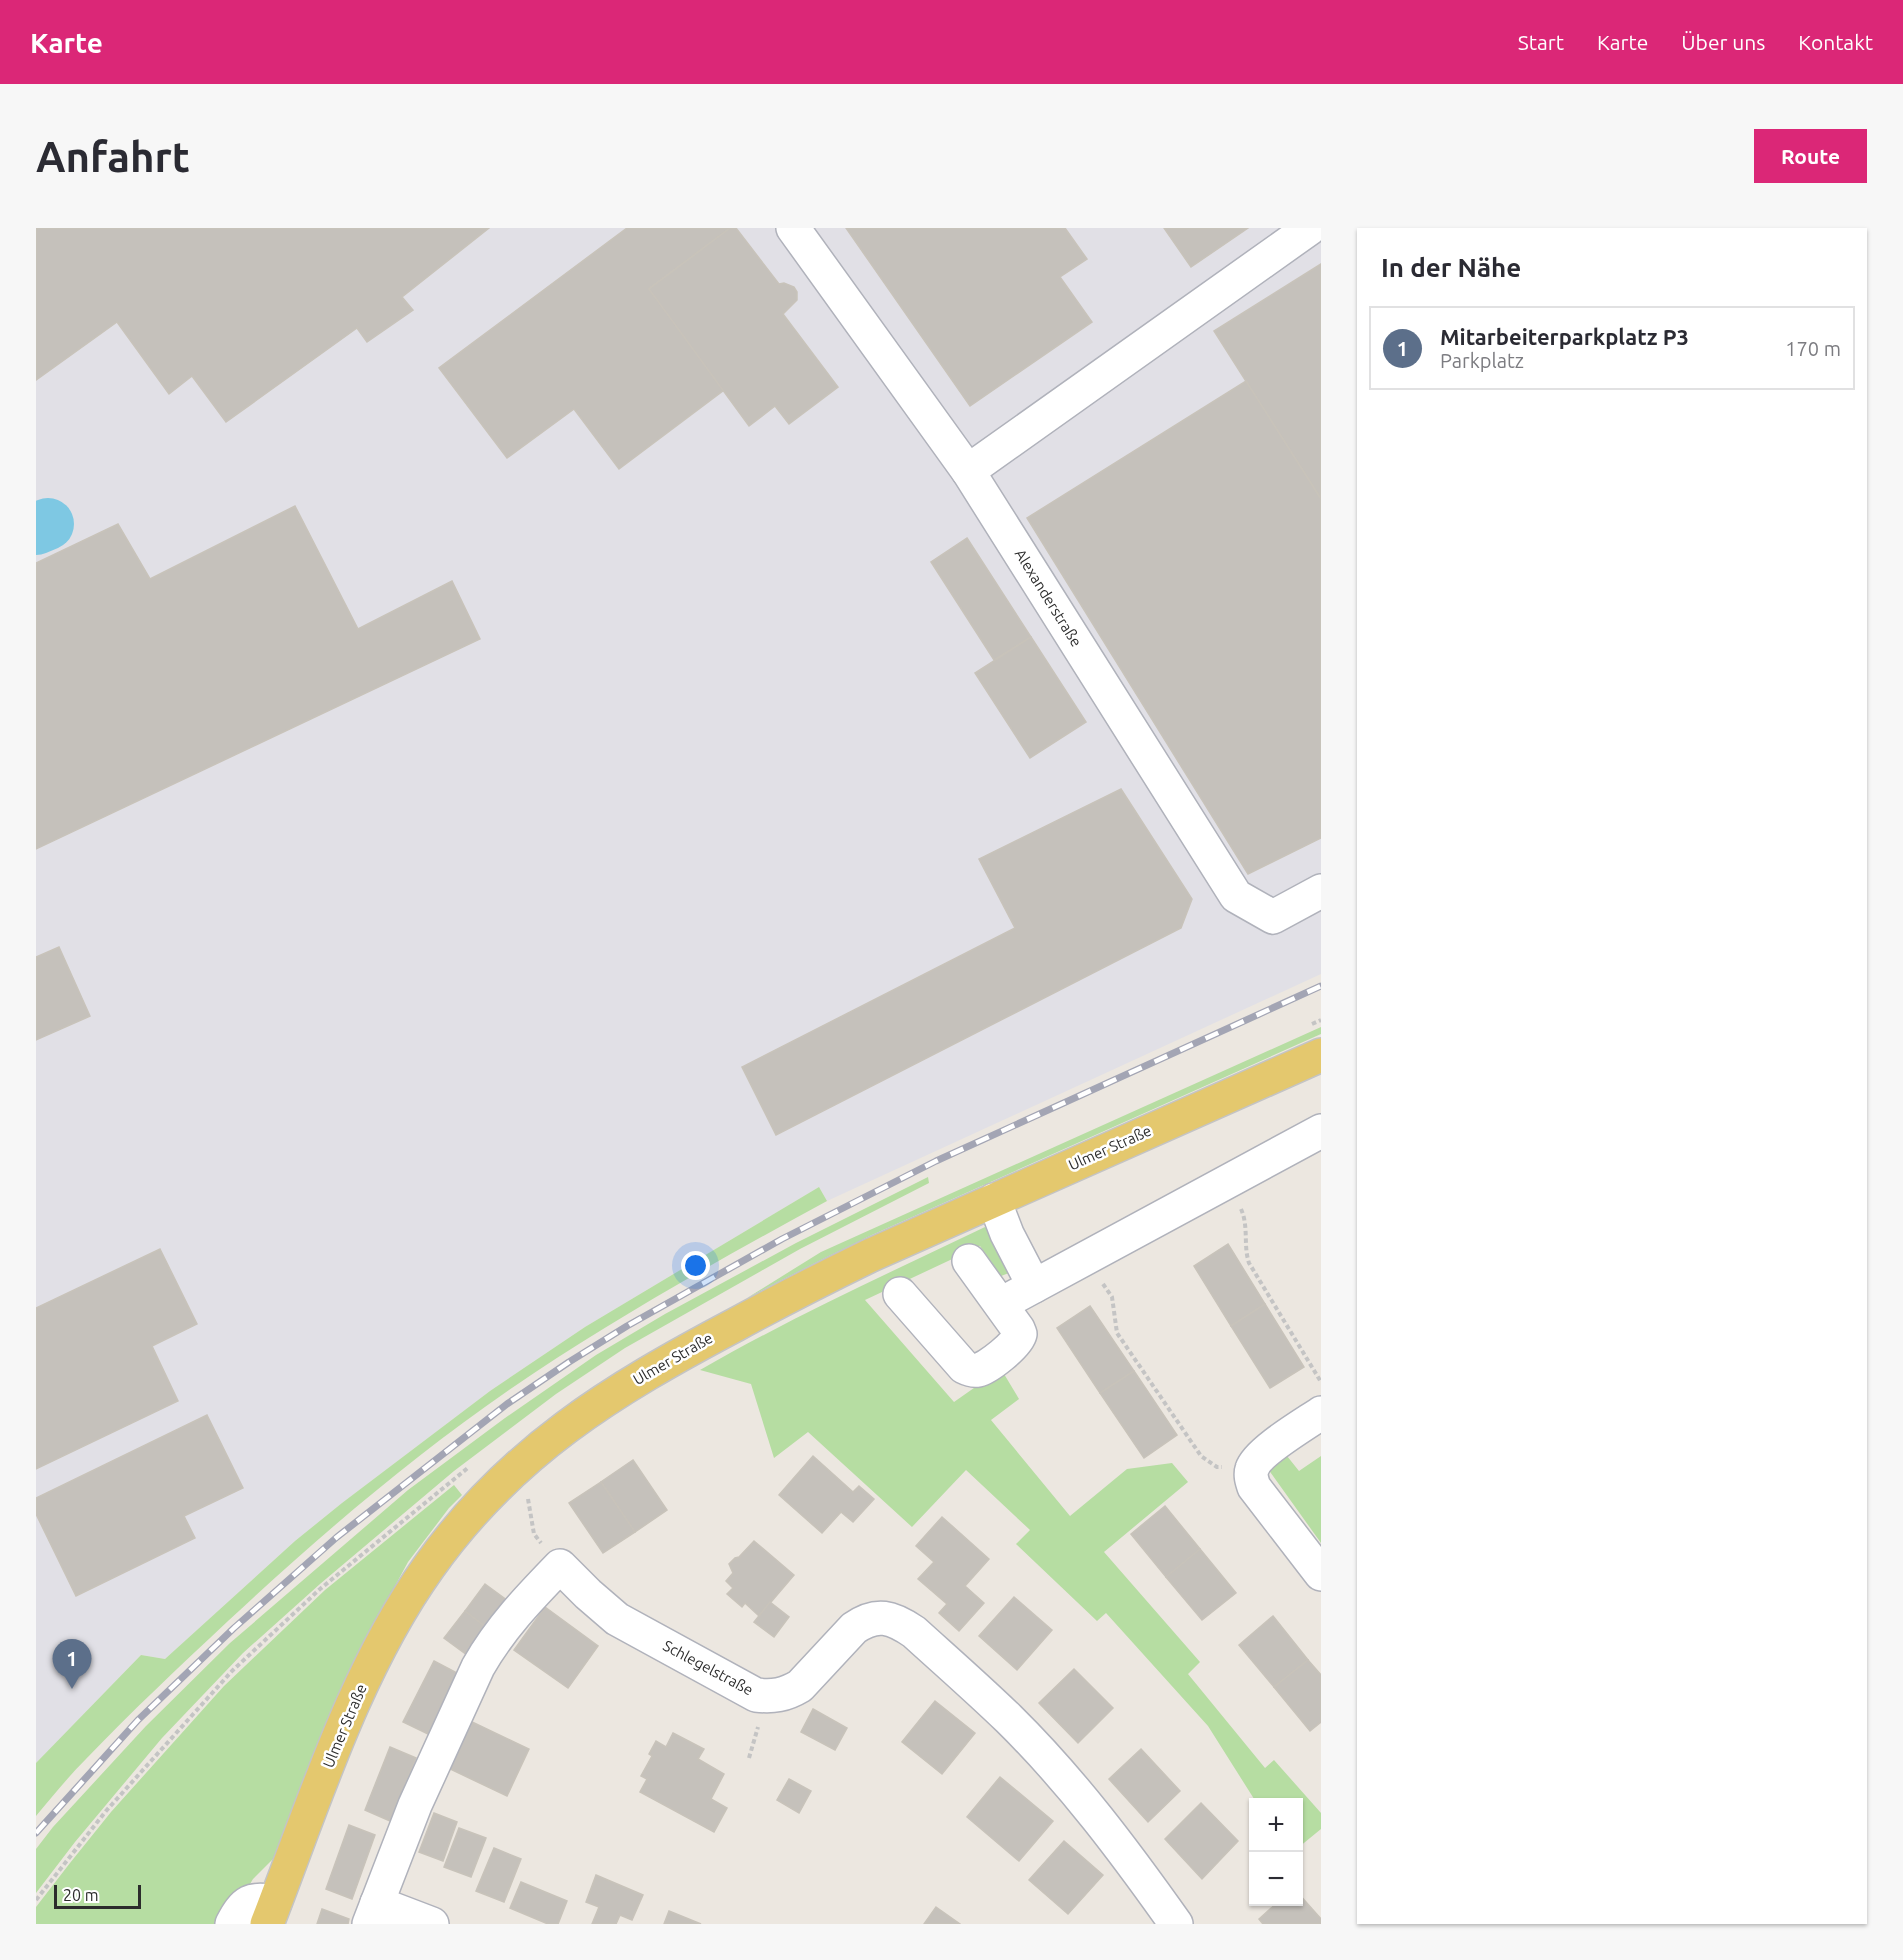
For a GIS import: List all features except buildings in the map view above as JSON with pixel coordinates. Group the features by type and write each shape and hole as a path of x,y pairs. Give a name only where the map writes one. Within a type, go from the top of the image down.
{"main road":[{"name":"Ulmer Straße","path":"271,1913 335,1748 382,1645 404,1605 433,1561 467,1518 509,1474 556,1433 585,1412 681,1353 831,1274 1321,1055"}],"street":[{"name":"Alexanderstraße","path":"793,228 968,471 1236,896 1273,917 1321,891"},
{"path":"968,471 1310,228"},
{"path":"1001,1304 1321,1131"},
{"path":"994,1200 1011,1243 1034,1286"},
{"path":"900,1294 964,1367 970,1370 983,1368 1015,1345 1020,1334 969,1261"},
{"path":"1321,1413 1259,1456 1251,1470 1254,1487 1321,1574"},
{"name":"Schlegelstraße","path":"432,1924 373,1913 415,1805 478,1666 489,1647 520,1607 560,1566 617,1619 756,1695 777,1696 800,1686 854,1628 864,1621 874,1617 888,1618 902,1624 914,1632 1008,1719 1056,1769 1133,1863 1176,1924"},
{"path":"232,1924 251,1900 259,1899 271,1913"}],"path":[{"path":"1228,1181 1243,1214 1249,1263 1321,1382"},
{"path":"1088,1257 1112,1298 1117,1333 1201,1456 1217,1467 1251,1470"},
{"path":"36,1900 106,1811 232,1671 320,1589 456,1478"},
{"path":"528,1498 534,1534"}],"shaded area":[{"path":"36,228 1321,228 1321,974 827,1201 819,1187 585,1327 490,1391 342,1503 295,1541 165,1659 141,1655 36,1763"}],"green space":[{"path":"1321,1027 1321,1034 872,1235 747,1298 821,1252"},
{"path":"928,1177 929,1183 800,1249 625,1348 556,1394 454,1471 320,1584 243,1653 162,1738 75,1842 36,1893 36,1849 53,1827 146,1726 230,1643 408,1490 505,1418 596,1355 665,1314 796,1243"},
{"path":"819,1187 827,1201 706,1268 587,1339 472,1416 399,1472 261,1590 138,1706 79,1766 36,1816 36,1763 141,1655 165,1659 295,1541 490,1391 585,1327"},
{"path":"985,1227 996,1239 1009,1273 1001,1276 980,1246 865,1300 954,1402 1001,1369 1019,1399 991,1420 1070,1516 1127,1469 1172,1463 1188,1482 1104,1552 1200,1662 1188,1674 1265,1768 1274,1760 1321,1813 1321,1829 1303,1844 1303,1798 1253,1798 1208,1726 1106,1613 1097,1621 1016,1544 1030,1530 966,1470 912,1527 808,1432 774,1458 751,1384 700,1370 877,1278"},
{"path":"1287,1456 1299,1471 1321,1456 1321,1543 1268,1469"},
{"path":"454,1485 462,1495 449,1508 408,1562 368,1636 323,1730 273,1859 253,1879 226,1924 36,1924 36,1907 70,1863 111,1812 224,1686 325,1590"}],"waterway":[{"path":"36,529 48,524"}],"railway":[{"path":"36,1833 138,1720 234,1628 337,1537 507,1404 569,1362 627,1326 782,1239 936,1161 1321,986"}],"place":[{"name":"Mitarbeiterparkplatz P3","path":"72,1689"}]}
